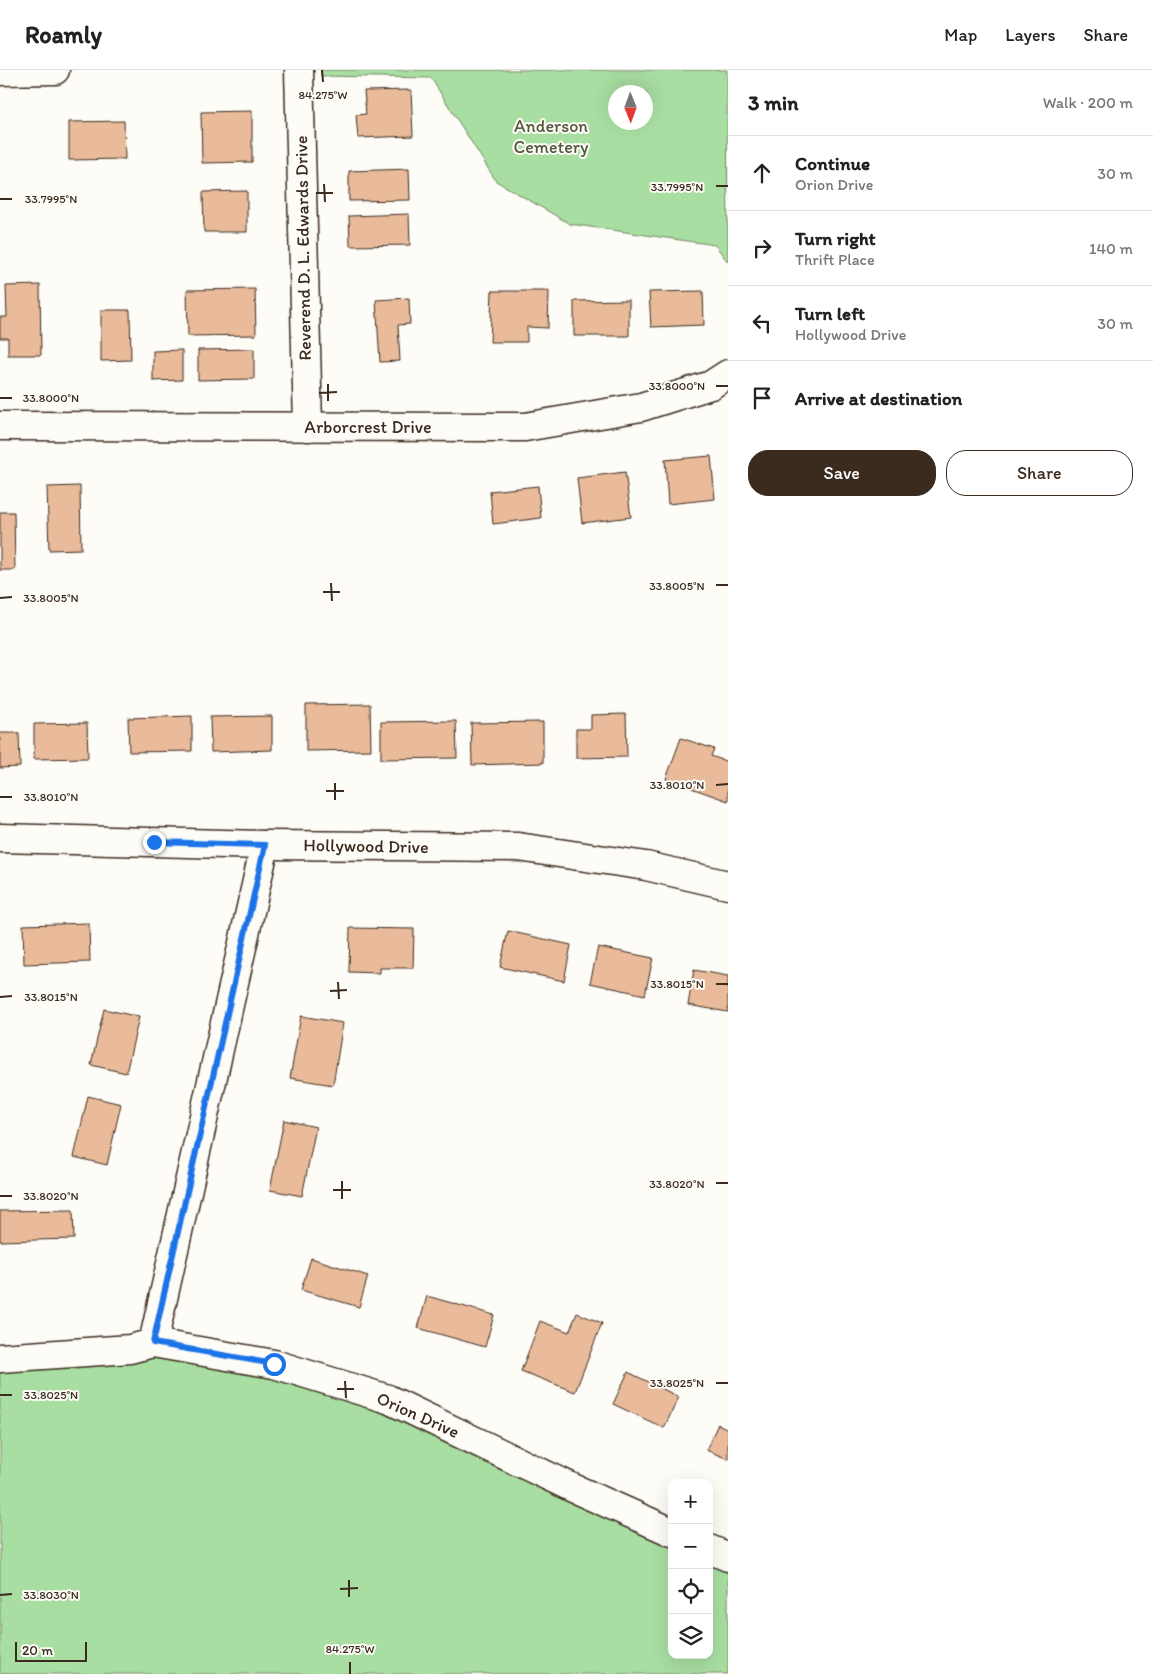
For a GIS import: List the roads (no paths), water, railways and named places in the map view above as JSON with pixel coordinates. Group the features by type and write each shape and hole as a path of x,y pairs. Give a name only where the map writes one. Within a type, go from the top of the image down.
{"street":[{"path":"0,71 55,70"},
{"name":"Reverend D. L. Edwards Drive","path":"299,70 308,427"},
{"name":"Arborcrest Drive","path":"0,426 525,427 641,408 712,385 728,374"},
{"name":"Hollywood Drive","path":"0,838 265,845 518,848 646,866 728,885"},
{"path":"153,1343 265,845"},
{"name":"Orion Drive","path":"0,1358 130,1349 153,1343 274,1364 388,1399 573,1488 668,1530"},
{"path":"713,1550 728,1557"}],"park label":[{"name":"Anderson Cemetery","path":"551,136"}]}
